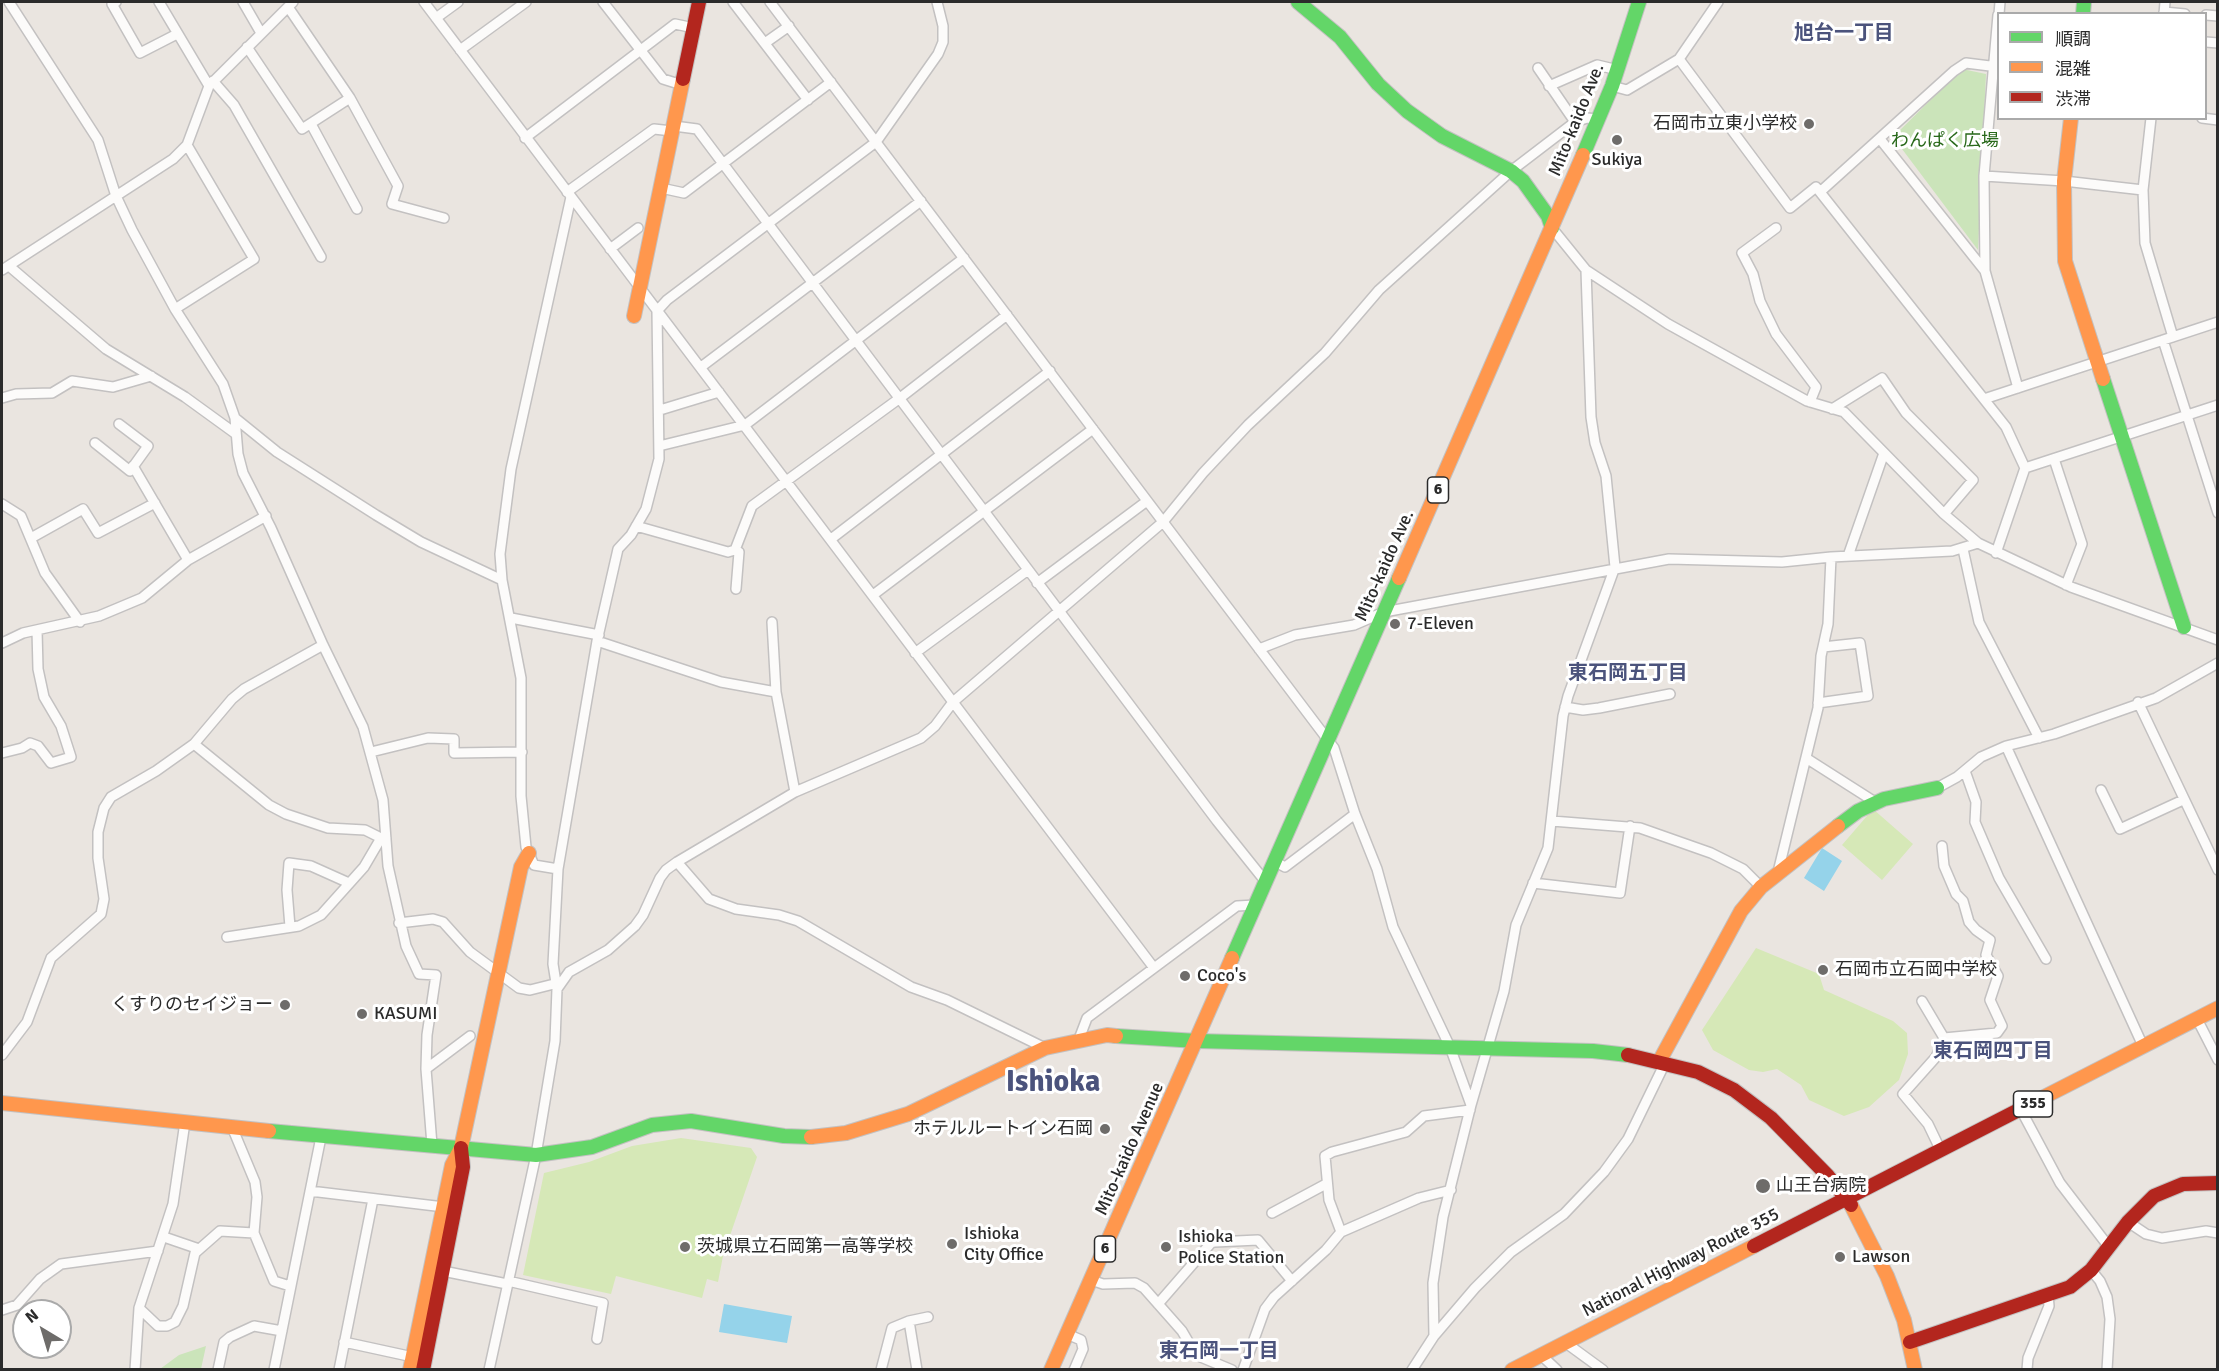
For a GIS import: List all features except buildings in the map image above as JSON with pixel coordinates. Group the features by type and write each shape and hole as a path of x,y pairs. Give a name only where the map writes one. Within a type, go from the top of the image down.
{"main road":[{"path":"634,316 699,2"},
{"path":"1298,2 1340,37 1378,84 1407,111 1442,136 1511,171 1523,181 1542,207 1552,228"},
{"name":"Mito-kaido Ave.","path":"1197,1041 1552,228 1612,86 1639,2"},
{"path":"2071,120 2064,181 2065,261 2184,627"},
{"path":"1663,1061 1741,911 1761,886 1844,821 1875,802 1937,788"},
{"path":"412,1363 452,1165 461,1148 478,1078 497,972 521,867 529,853"},
{"name":"National Highway Route 355","path":"1512,1370 2217,1008"},
{"path":"2,1102 321,1137 536,1155 591,1147 652,1125 691,1121 783,1136 846,1133 908,1114 1045,1048 1079,1039 1119,1035 1197,1041 1617,1053 1663,1061 1716,1081 1771,1118 1847,1198 1887,1275 1910,1342 1915,1370"},
{"name":"Mito-kaido Avenue","path":"1051,1370 1197,1041"},
{"path":"423,1370 463,1167 461,1148"},
{"path":"1910,1342 2070,1287 2091,1270 2145,1203 2166,1189 2183,1184 2217,1183"}],"street":[{"path":"9,2 98,140 116,196 175,309 223,384 235,418 243,473 266,516 322,645 358,713 383,800 383,838 399,923 409,956 419,974 436,975 427,1035 426,1070 432,1145"},
{"path":"116,2 112,4 140,53 177,34"},
{"path":"159,2 177,34 211,83 234,105 321,257"},
{"path":"243,2 261,33"},
{"path":"424,2 1154,968"},
{"path":"436,18 458,2"},
{"path":"460,50 526,2"},
{"path":"603,2 663,79 682,85"},
{"path":"733,2 808,99"},
{"path":"657,311 767,223 876,142 938,54 943,42 943,26 937,2"},
{"path":"1612,86 1627,90 1679,59 1718,2"},
{"path":"236,434 151,376 105,349 4,268 173,159 187,145 211,83 291,4 350,98 398,186 392,204 444,218"},
{"path":"776,4 789,26 1328,740 1341,762 1355,814 1377,870 1393,927 1450,1047 1470,1108"},
{"path":"525,138 675,24 694,28"},
{"path":"765,43 789,26"},
{"path":"247,47 302,129 350,98"},
{"path":"1997,49 1984,176 1985,271 2018,388"},
{"path":"1679,59 1790,208 1816,187 2006,427 2025,468 1996,552"},
{"path":"1820,192 1966,63 1996,67"},
{"path":"1549,87 1597,65 1618,70"},
{"path":"1538,68 1575,122"},
{"path":"661,188 684,193 831,82"},
{"path":"399,923 433,918 443,922 470,952 519,988 530,990 556,987 569,972 608,950 635,926 643,915 660,878 677,862 795,792 921,738 935,726 953,702 1163,522 1196,480 1248,425 1325,353 1379,290 1511,171 1575,122 1587,117 1598,119"},
{"path":"2151,120 2143,190 2145,243 2173,337"},
{"path":"311,124 357,209"},
{"path":"558,869 534,865 523,829 521,678 502,580 500,554 511,469 569,195 654,129 673,128 697,129 943,454 1037,583 1265,881"},
{"path":"1880,139 1985,271"},
{"path":"175,309 254,259 187,145"},
{"path":"1984,176 2064,181 2143,190"},
{"path":"701,367 921,201"},
{"path":"610,249 638,228"},
{"path":"1552,228 1587,270 1668,324 1810,402 1844,412 1944,514 1978,543 2066,585 2217,640"},
{"path":"1776,228 1742,253 1753,274 1760,301 1776,334 1816,387 1810,402"},
{"path":"659,446 745,425 964,258"},
{"path":"1434,1336 1433,1283 1443,1217 1470,1108 1504,991 1516,925 1544,859 1552,821 1565,707 1615,567 1606,476 1595,444 1591,417 1587,270"},
{"path":"489,1370 536,1155 555,1041 556,987 553,946 558,869 598,638 618,549 646,509 659,459 657,311"},
{"path":"636,526 728,552 735,549 752,506 900,398 1007,315"},
{"path":"1984,399 2217,322"},
{"path":"2163,340 2189,415 2195,449 2217,513"},
{"path":"831,539 1050,371"},
{"path":"2,398 16,394 52,393 72,381 113,387 151,376"},
{"path":"1832,409 1882,378 1906,413 1973,480 1944,514"},
{"path":"660,410 720,392"},
{"path":"2025,468 2217,405"},
{"path":"235,418 277,453 376,515 421,542 502,580"},
{"path":"95,443 130,471 148,446 119,424"},
{"path":"873,595 986,512 1093,429"},
{"path":"1848,556 1884,453"},
{"path":"2054,459 2082,544 2066,585"},
{"path":"133,466 188,560"},
{"path":"1037,583 1147,501"},
{"path":"31,538 83,508 98,533 155,503"},
{"path":"2,504 21,516 45,573 80,622"},
{"path":"2,643 23,633 80,622 142,598 188,560 266,516"},
{"path":"1259,649 1295,635 1354,625 1384,612 1615,567 1669,559 1782,562 1963,549 1978,543"},
{"path":"735,549 739,552 736,589"},
{"path":"1963,549 1979,622 2039,738"},
{"path":"1779,872 1818,703 1823,647 1828,624 1831,557"},
{"path":"915,653 1028,570"},
{"path":"511,618 598,638 721,682 776,692"},
{"path":"772,622 776,692 795,792"},
{"path":"2,753 22,748 30,743 38,746 51,763 71,757 61,726 44,697 38,669 37,630"},
{"path":"1818,703 1868,696 1860,643 1823,647"},
{"path":"2,1055 27,1022 51,958 63,945 101,914 104,899 98,858 98,832 104,808 111,797 156,771 194,744 232,699 244,689 322,645"},
{"path":"1937,788 1965,771 1973,762 2006,746 2039,738 2173,690 2217,663"},
{"path":"1565,707 1591,710 1670,694"},
{"path":"2138,702 2217,870"},
{"path":"371,752 428,738 454,739 454,753 522,752"},
{"path":"194,744 269,805 286,814 328,828 365,830 383,838"},
{"path":"2006,746 2143,1046"},
{"path":"1806,758 1875,802"},
{"path":"1965,771 1976,802 1975,822 1995,869 2046,959"},
{"path":"2101,790 2120,829 2183,800"},
{"path":"1274,861 1285,867 1355,814"},
{"path":"1552,821 1630,826 1712,853 1743,869 1761,886"},
{"path":"1533,883 1620,892 1630,826"},
{"path":"227,937 290,927 321,915 364,867 383,838"},
{"path":"1941,846 1944,866 1956,894 1963,901 1969,921 1976,930 1990,940 1986,955 1998,976 1990,1000 2002,1026 1998,1033 1944,1038"},
{"path":"677,862 709,899 736,909 779,915 798,921 911,987 947,1000 1045,1048"},
{"path":"290,927 287,890 289,863 311,866 349,883"},
{"path":"1079,1039 1087,1018 1237,906 1255,904"},
{"path":"1922,1001 1944,1038"},
{"path":"2197,1018 2217,1060"},
{"path":"426,1070 470,1036"},
{"path":"1941,1151 1928,1124 1903,1094 1936,1056 1944,1038"},
{"path":"1412,1370 1434,1336 1489,1274 1511,1252 1564,1214 1604,1172 1628,1139 1663,1061"},
{"path":"1341,1232 1326,1184 1325,1156 1332,1152 1406,1132 1424,1116 1470,1108"},
{"path":"2021,1110 2060,1183 2109,1247"},
{"path":"135,1370 139,1308 173,1204 185,1122"},
{"path":"232,1127 255,1182 257,1197 254,1233 274,1281 290,1286"},
{"path":"274,1370 321,1137"},
{"path":"1272,1213 1326,1184"},
{"path":"1243,1370 1265,1309 1341,1232 1419,1198 1451,1190"},
{"path":"310,1191 444,1207"},
{"path":"339,1370 373,1199"},
{"path":"2128,1222 2146,1234 2162,1238 2206,1232 2217,1233"},
{"path":"139,1308 158,1326 167,1326 175,1322 183,1306 195,1253 220,1231 254,1233"},
{"path":"164,1237 199,1249"},
{"path":"1158,1304 1211,1243 1215,1242 1258,1240 1292,1281"},
{"path":"2,1310 17,1305 40,1279 61,1264 158,1251"},
{"path":"2091,1270 2100,1281 2107,1297 2110,1319 2107,1370"},
{"path":"443,1271 603,1303 597,1339"},
{"path":"1091,1280 1103,1284 1135,1283 1144,1288 1182,1331 1196,1355 1232,1370"},
{"path":"2027,1370 2028,1358 2049,1306 2048,1294"},
{"path":"881,1370 892,1328 928,1317"},
{"path":"909,1321 917,1370"},
{"path":"218,1370 224,1342 230,1337 254,1326 282,1330"},
{"path":"1067,1334 1081,1340 1083,1349 1074,1370"},
{"path":"344,1342 412,1363"},
{"path":"1566,1342 1603,1370"},
{"path":"1541,1355 1557,1370"}],"green space":[{"name":"わんぱく広場","path":"1962,69 1986,74 1978,250 1893,137"},
{"path":"1873,809 1913,844 1882,880 1842,845"},
{"path":"1756,948 1819,974 1824,990 1893,1021 1907,1033 1908,1054 1899,1080 1869,1107 1844,1116 1809,1100 1801,1085 1777,1069 1763,1072 1749,1070 1713,1050 1702,1030"},
{"path":"681,1138 751,1148 757,1157 723,1256 718,1282 707,1279 702,1298 616,1276 611,1294 523,1275 544,1173 589,1162 632,1146"},
{"path":"206,1346 201,1369 160,1369 179,1355"}],"water":[{"path":"1822,848 1842,861 1824,891 1804,878"},
{"path":"724,1304 792,1316 787,1343 719,1332"}],"traffic: fast":[{"path":"1298,2 1340,37 1378,84 1407,111 1442,136 1511,171 1523,181 1548,216 1552,228"},
{"path":"1583,155 1612,86 1639,2"},
{"path":"2083,12 2084,2"},
{"path":"2103,379 2184,627"},
{"path":"1232,958 1399,578"},
{"path":"1838,826 1858,811 1884,799 1937,788"},
{"path":"1116,1036 1197,1041 1593,1051 1628,1055"},
{"path":"269,1131 536,1155 592,1147 652,1125 691,1121 784,1136 811,1137"}],"traffic: slow":[{"path":"634,316 683,79"},
{"path":"2071,120 2064,181 2065,261 2103,379"},
{"path":"1399,578 1583,155"},
{"path":"1660,1060 1741,911 1761,887 1838,826"},
{"path":"410,1370 452,1165 461,1148 521,867 529,853"},
{"path":"1051,1370 1232,958"},
{"path":"2042,1098 2218,1008"},
{"path":"811,1137 846,1133 908,1114 1045,1048 1107,1035 1116,1036"},
{"path":"2,1103 269,1131"},
{"path":"1851,1205 1887,1276 1904,1320 1915,1370"},
{"path":"1512,1370 1754,1246"}],"traffic: jam":[{"path":"683,79 699,2"},
{"path":"1628,1055 1698,1072 1734,1090 1771,1118 1828,1176 1851,1205"},
{"path":"1754,1246 2042,1098"},
{"path":"423,1370 463,1167 461,1148"},
{"path":"1910,1342 2070,1287 2091,1270 2128,1222 2154,1196 2183,1184 2218,1183"}],"place":[{"name":"石岡市立東小学校","path":"1809,124"},
{"name":"Sukiya","path":"1617,140"},
{"name":"7-Eleven","path":"1395,624"},
{"name":"石岡市立石岡中学校","path":"1823,970"},
{"name":"Coco's","path":"1185,976"},
{"name":"くすりのセイジョー","path":"285,1005"},
{"name":"KASUMI","path":"362,1014"},
{"name":"ホテルルートイン石岡","path":"1105,1129"},
{"name":"山王台病院","path":"1763,1186"},
{"name":"Ishioka City Office","path":"952,1244"},
{"name":"茨城県立石岡第一高等学校","path":"685,1247"},
{"name":"Ishioka Police Station","path":"1166,1247"},
{"name":"Lawson","path":"1840,1257"}],"district":[{"name":"旭台一丁目","path":"1844,34"},
{"name":"東石岡五丁目","path":"1628,674"},
{"name":"東石岡四丁目","path":"1993,1052"},
{"name":"Ishioka","path":"1053,1083"},
{"name":"東石岡一丁目","path":"1219,1352"}]}
